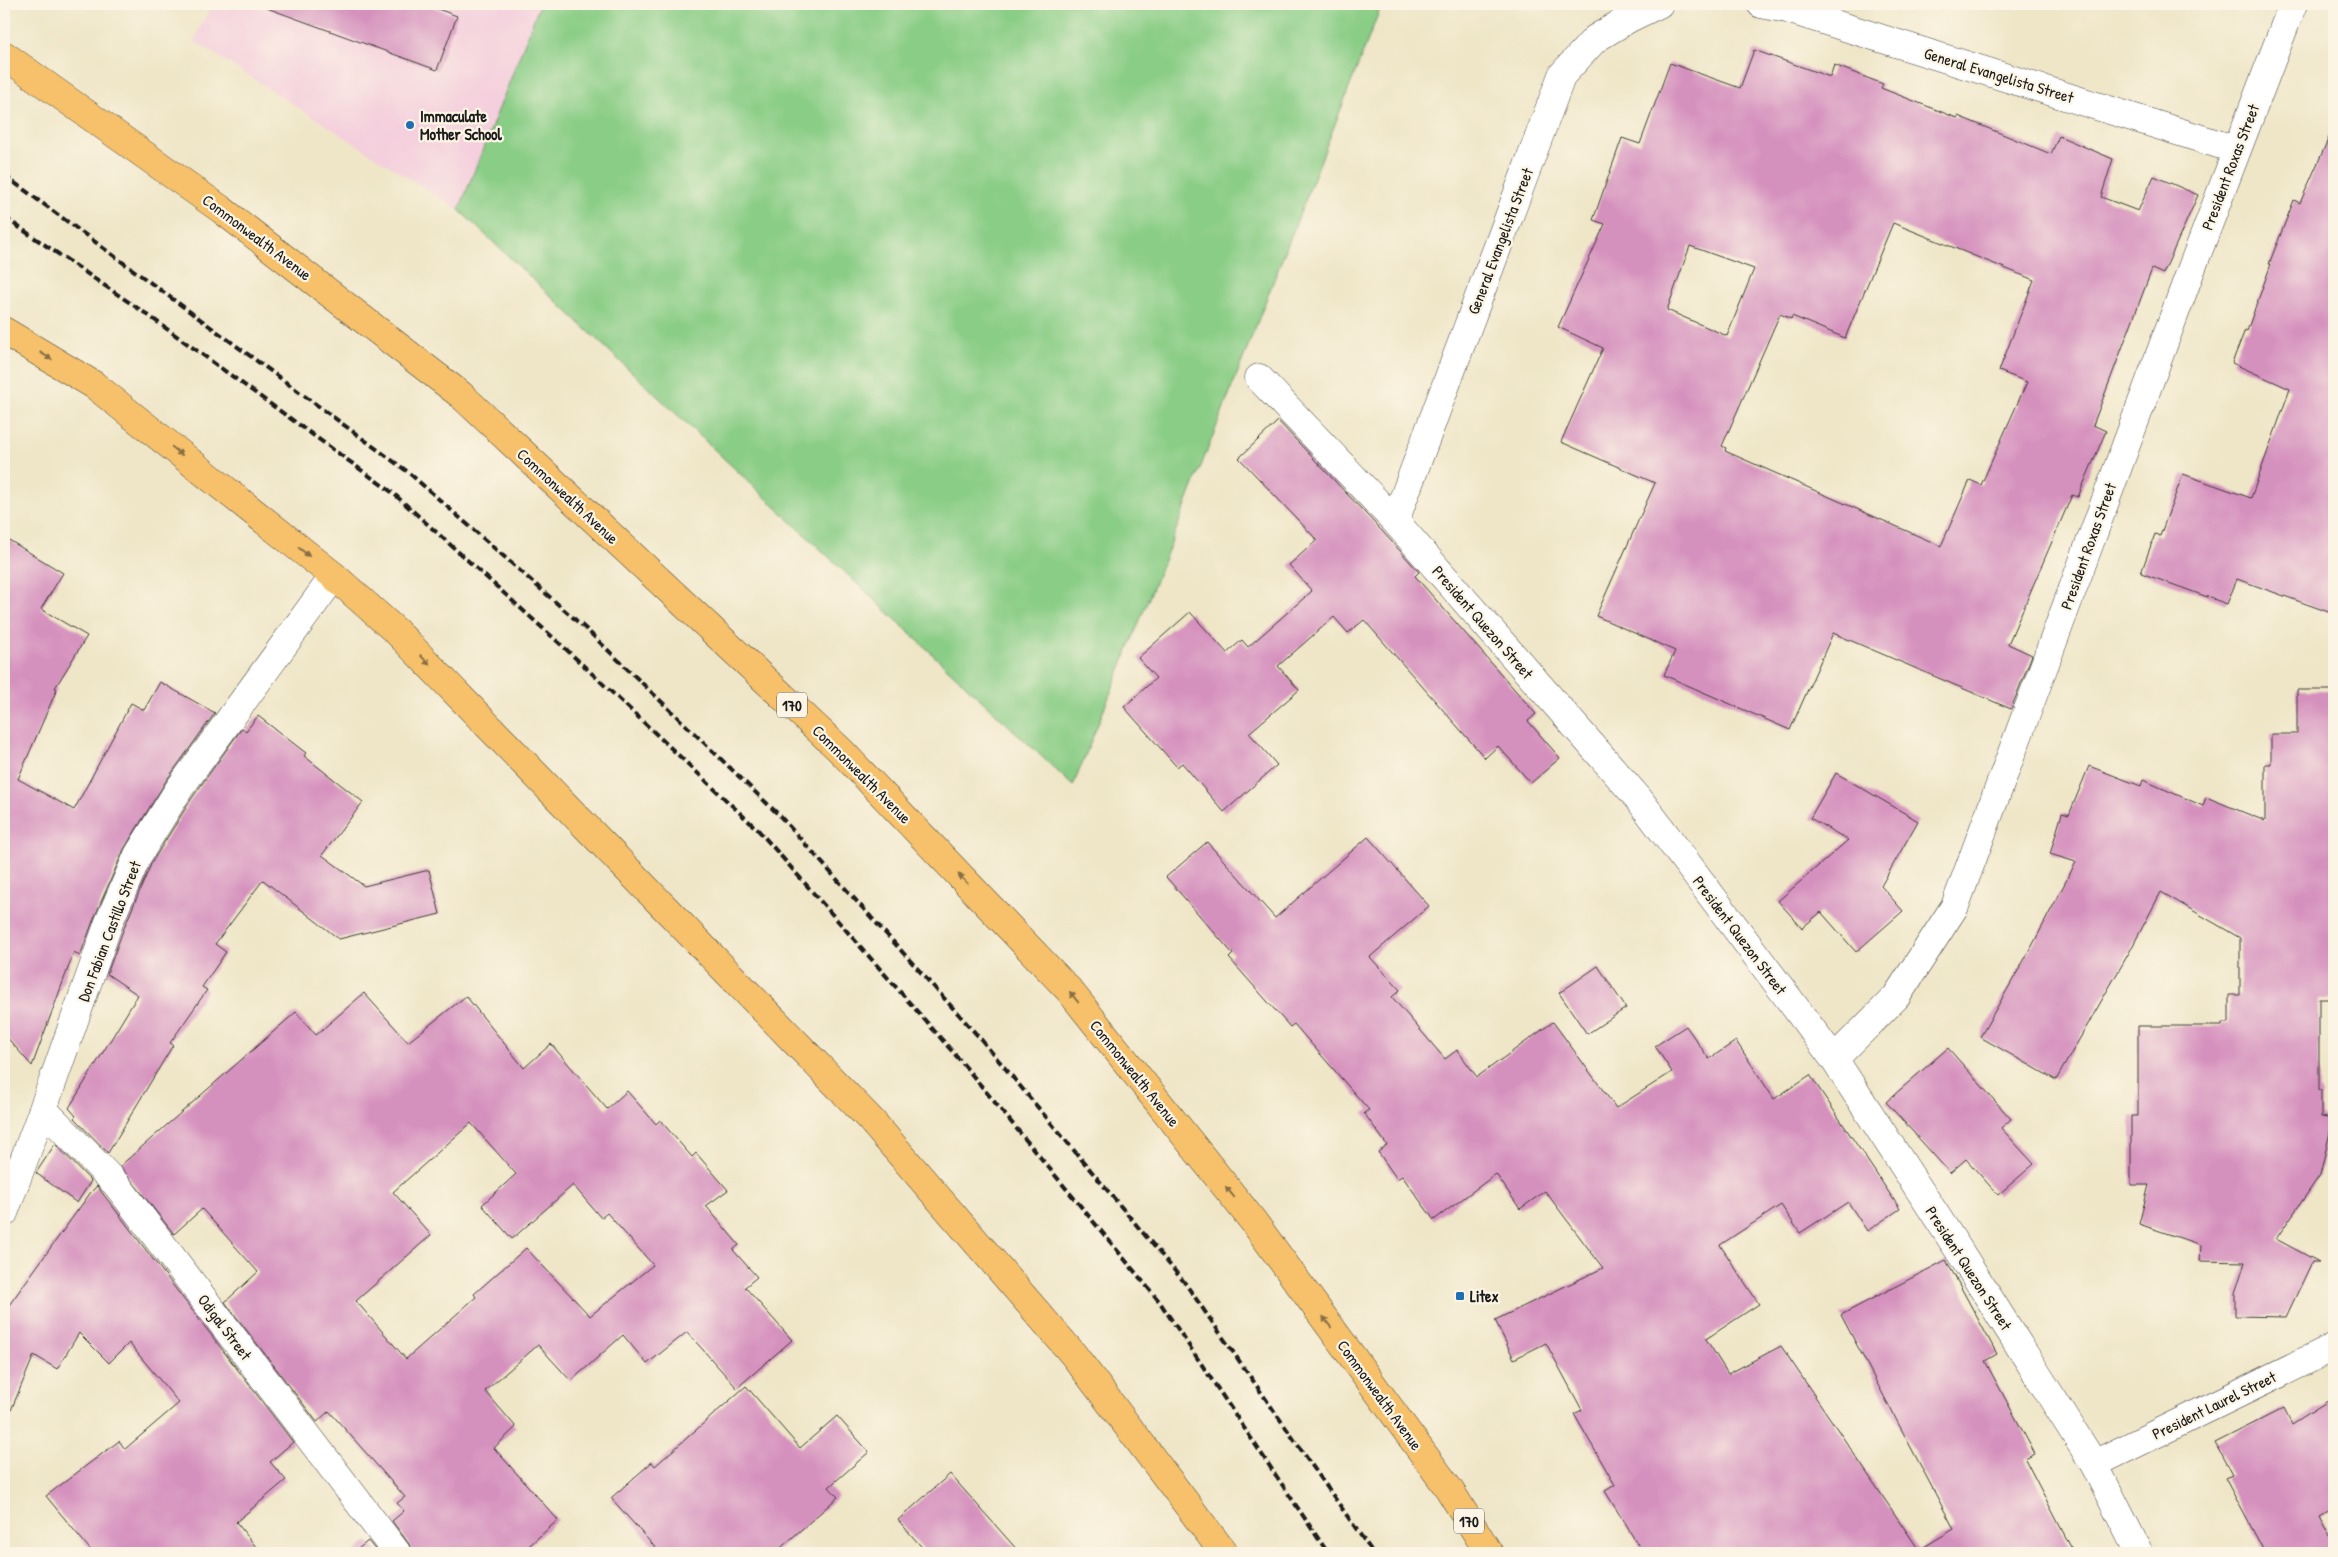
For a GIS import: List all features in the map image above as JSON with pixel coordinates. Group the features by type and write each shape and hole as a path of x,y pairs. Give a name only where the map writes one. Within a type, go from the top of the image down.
{"main road":[{"name":"Commonwealth Avenue","path":"4,54 222,210 461,396 840,750 1069,990 1253,1221 1449,1489 1489,1553"},
{"path":"4,331 94,385 334,576 398,633 870,1118 1073,1354 1224,1553"}],"street":[{"name":"General Evangelista Street","path":"1395,521 1562,75 1595,39 1628,18 1660,4"},
{"name":"General Evangelista Street","path":"1761,4 1786,9 2237,150"},
{"name":"President Roxas Street","path":"1834,1059 1896,997 1955,906 2237,150 2294,4"},
{"name":"President Quezon Street","path":"1259,378 1395,521 1638,798 1834,1059 1958,1249 2094,1464 2139,1553"},
{"name":"Don Fabian Castillo Street","path":"4,1214 109,922 138,855 180,789 334,576"},
{"name":"Odigal Street","path":"43,1109 118,1185 397,1553"},
{"name":"President Laurel Street","path":"2094,1464 2334,1347"}],"shaded area":[{"name":"Immaculate Mother School","path":"212,4 540,4 459,210 194,41"}],"green space":[{"path":"540,4 1382,4 1167,553 1073,786 459,210"}],"building":[{"path":"267,4 424,4 457,16 437,70 267,8"},
{"path":"1754,50 1830,77 1834,65 1883,84 1881,88 1957,118 1958,116 2051,154 2059,136 2113,159 2101,197 2138,211 2154,176 2198,195 2163,274 2152,269 2093,425 2106,431 2078,497 2072,495 2008,644 2032,655 2011,709 1833,633 1790,730 1664,675 1675,651 1596,616 1655,483 1561,442 1603,348 1558,327 1605,224 1593,220 1622,138 1640,144 1670,63 1740,88","holes":["1893,223 2034,280 1999,371 2027,382 1981,485 1970,480 1941,546 1725,451 1726,448 1722,446 1780,314 1791,319 1792,316 1845,338","1690,246 1754,269 1727,336 1667,310"]},
{"path":"2334,126 2334,614 2237,579 2227,604 2141,573 2155,534 2160,536 2183,474 2251,498 2290,389 2232,363 2245,330 2247,331 2271,264 2269,264 2294,200 2300,203"},
{"path":"1278,421 1419,572 1415,576 1536,714 1528,721 1560,758 1531,783 1498,746 1485,758 1364,620 1348,633 1334,617 1278,666 1299,690 1249,733 1277,765 1224,812 1182,763 1177,767 1124,707 1156,678 1138,658 1190,612 1227,653 1242,640 1248,647 1312,591 1289,565 1317,540 1239,458"},
{"path":"4,537 63,573 41,609 87,636 55,688 57,689 18,779 74,810 131,703 144,710 160,682 215,713 166,781 124,849 80,956 74,952 32,1066 4,1034"},
{"path":"2297,690 2334,690 2334,999 2319,999 2319,1090 2321,1090 2321,1117 2333,1119 2320,1175 2276,1239 2319,1262 2312,1262 2286,1317 2235,1316 2235,1293 2245,1262 2200,1261 2201,1245 2139,1224 2149,1185 2131,1185 2131,1116 2138,1116 2138,1026 2222,1026 2222,1023 2229,1023 2229,995 2240,995 2240,938 2161,892 2130,951 2056,1080 1980,1037 2031,948 2076,862 2050,854 2062,813 2069,815 2089,766 2141,786 2143,780 2203,806 2206,797 2265,821 2265,764 2271,764 2271,734 2297,734"},
{"path":"258,716 306,753 304,756 363,802 322,855 364,886 429,870 440,914 339,939 263,880 215,944 226,952 202,987 207,990 170,1043 173,1045 108,1153 74,1118 76,1116 69,1108 138,995 107,974 152,862 192,798 242,728 246,731"},
{"path":"1836,773 1918,821 1881,886 1903,911 1856,952 1821,912 1802,928 1778,901 1848,840 1810,818"},
{"path":"1368,837 1429,906 1370,957 1400,990 1392,997 1445,1059 1457,1050 1477,1077 1553,1022 1616,1108 1672,1072 1655,1046 1686,1026 1709,1059 1736,1041 1774,1099 1810,1075 1900,1209 1867,1231 1848,1202 1800,1233 1781,1205 1720,1245 1759,1304 1706,1339 1728,1374 1781,1346 1919,1550 1954,1529 1841,1315 1946,1260 1997,1354 1985,1361 2035,1454 2025,1459 2074,1553 1643,1553 1605,1491 1615,1485 1574,1414 1582,1410 1546,1343 1514,1359 1495,1320 1603,1268 1545,1191 1520,1209 1496,1174 1434,1220 1402,1176 1397,1179 1378,1152 1387,1145 1364,1113 1369,1110 1294,1024 1290,1027 1229,958 1233,954 1166,877 1207,842 1275,918"},
{"path":"1598,966 1626,1008 1587,1034 1559,993"},
{"path":"364,993 408,1042 466,996 524,1068 551,1044 607,1109 627,1091 656,1124 660,1120 692,1157 696,1153 728,1190 706,1206 739,1245 733,1250 757,1277 745,1287 792,1340 737,1388 687,1332 647,1364 623,1335 571,1381 538,1345 485,1391 516,1427 494,1448 558,1520 521,1553 412,1553 409,1544 392,1521 404,1511 397,1503 405,1497 329,1411 317,1422 225,1302 258,1272 202,1209 174,1234 120,1166 296,1012 316,1035","holes":["471,1123 516,1174 482,1205 512,1239 573,1185 601,1218 607,1213 653,1265 590,1316 526,1248 474,1294 476,1297 406,1359 356,1301 431,1235 393,1192"]},
{"path":"1948,1048 2011,1119 2001,1128 2034,1164 1998,1195 1966,1159 1950,1173 1886,1102"},
{"path":"55,1144 91,1181 77,1203 36,1173"},
{"path":"97,1186 293,1442 270,1462 286,1480 236,1522 261,1553 93,1553 46,1496 119,1441 125,1449 179,1403 129,1343 109,1363 79,1333 57,1369 34,1355 4,1427 4,1312"},
{"path":"746,1386 800,1448 837,1416 869,1452 829,1487 838,1497 775,1553 660,1553 611,1498 652,1462 655,1466"},
{"path":"2334,1397 2334,1509 2320,1517 2334,1544 2334,1553 2265,1553 2225,1478 2232,1475 2215,1443 2284,1408 2292,1424"},
{"path":"950,1474 1020,1553 927,1553 898,1520"},
{"path":"368,1541 378,1553 353,1553"}],"railway":[{"path":"4,175 408,472 586,629 779,815 979,1037 1185,1283 1373,1553"},
{"path":"4,217 145,313 393,493 568,651 759,831 959,1059 1159,1301 1328,1553"}],"place":[{"name":"Immaculate Mother School","path":"410,125"},
{"name":"Litex","path":"1460,1296"}]}
